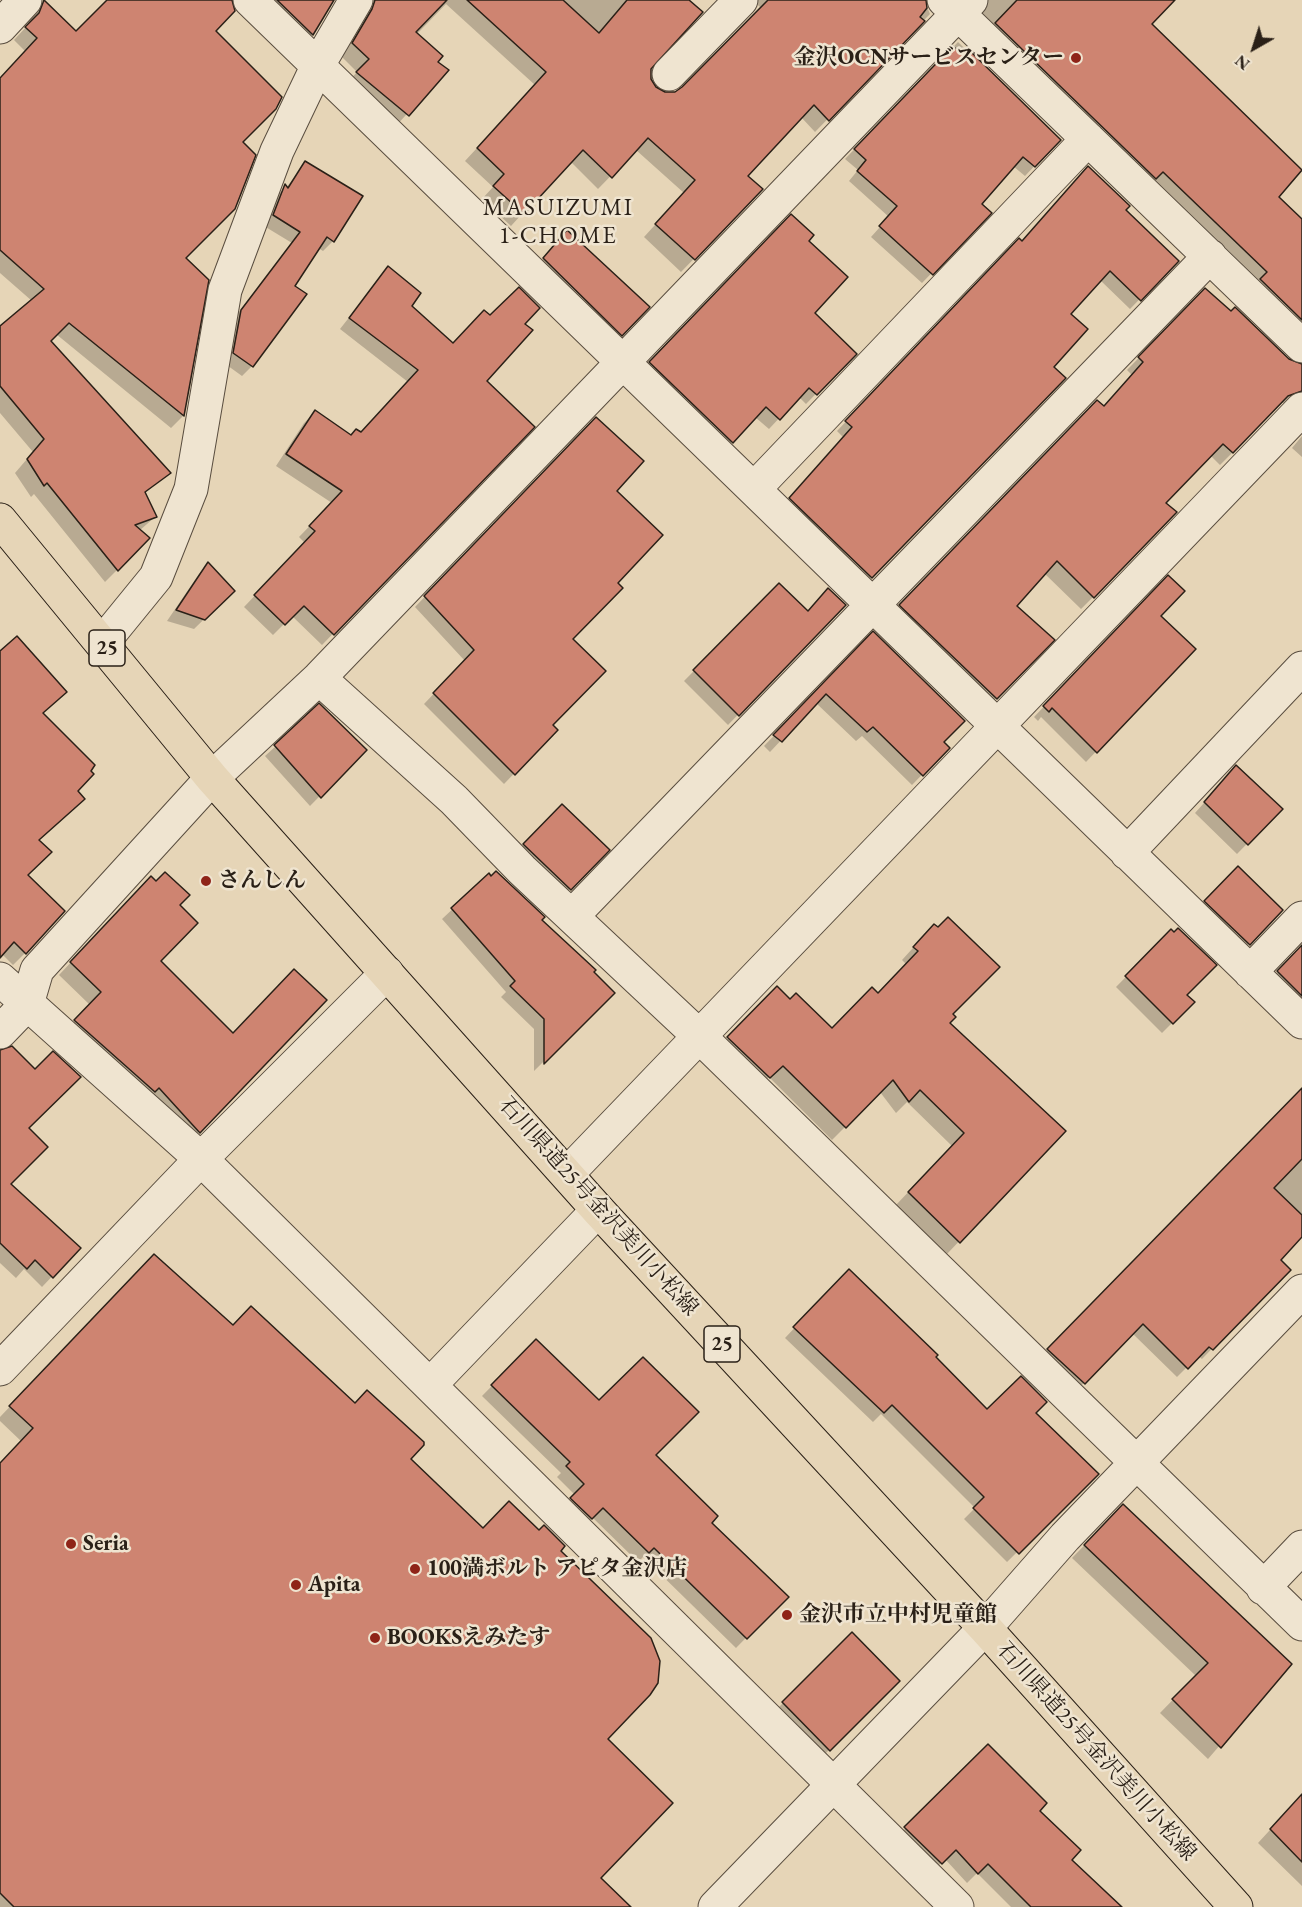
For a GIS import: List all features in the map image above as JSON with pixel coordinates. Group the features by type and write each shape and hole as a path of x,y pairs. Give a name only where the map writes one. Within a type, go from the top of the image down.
{"main road":[{"name":"石川県道25号金沢美川小松線","path":"0,520 103,642 212,778 598,1210 985,1628 1236,1907"}],"street":[{"path":"0,27 25,0"},
{"path":"250,0 1302,1022"},
{"path":"103,642 156,577 191,489 225,290 277,151 318,65 356,0"},
{"path":"669,74 741,0"},
{"path":"0,1032 27,1004 37,970 212,778 319,678 958,4 1089,139 1302,346"},
{"path":"754,489 1089,139"},
{"path":"572,916 1210,256"},
{"path":"567,1174 1302,409"},
{"path":"1127,853 1302,668"},
{"path":"319,678 454,800 1302,1624"},
{"path":"1250,972 1302,918"},
{"path":"0,1369 201,1159 387,973"},
{"path":"0,979 201,1159 957,1907"},
{"path":"430,1385 598,1210"},
{"path":"715,1907 985,1628 1136,1463 1302,1291"},
{"path":"1263,1588 1302,1547"}],"building":[{"path":"44,0 76,31 107,0 232,0 235,11 216,31 282,97 276,109 243,142 256,155 235,209 186,258 209,280 184,416 69,323 51,341 171,473 145,492 157,517 135,525 150,538 118,571 47,483 44,486 27,459 44,439 0,386 0,326 44,289 0,250 0,78 37,38 25,27 39,13"},
{"path":"277,0 334,0 313,35"},
{"path":"375,0 447,0 416,32 443,56 438,62 449,70 409,116 356,72 369,59 352,43"},
{"path":"467,0 563,0 599,33 627,0 689,0 703,12 651,69 651,79 656,87 665,92 675,92 682,87 768,0 926,0 927,8 920,17 925,21 829,121 814,105 748,176 763,189 695,260 655,224 695,180 648,138 612,178 583,150 524,214 493,186 504,174 477,148 546,72"},
{"path":"1017,0 1175,0 1152,24 1302,170 1279,197 1302,219 1302,320 1260,279 1267,272 1163,172 1156,179 995,23"},
{"path":"953,46 964,56 969,50 1061,140 1035,167 1023,157 982,204 992,213 933,275 879,226 897,206 857,171 866,160 854,149"},
{"path":"305,161 363,196 334,242 327,237 295,286 307,294 253,367 233,353 241,310 300,232 273,215 285,184 288,188"},
{"path":"1088,166 1130,206 1126,210 1179,261 1141,301 1110,271 1071,314 1088,329 1054,367 1066,378 872,578 789,498 852,427 845,421 1019,238 1022,241"},
{"path":"791,214 814,235 809,241 848,277 815,313 857,354 817,395 809,388 780,420 766,407 733,443 649,362"},
{"path":"567,230 650,307 622,336 543,258"},
{"path":"388,266 421,293 412,306 453,343 484,310 490,315 519,287 540,308 525,324 533,330 487,381 535,427 334,635 304,606 285,625 254,595 315,531 309,526 342,491 286,454 315,410 351,435 356,429 361,432 418,370 349,318"},
{"path":"1205,288 1231,311 1235,307 1289,359 1302,364 1302,391 1288,396 1233,453 1223,444 1166,503 1177,512 1094,598 1057,561 1017,606 1055,640 997,699 899,605 1097,400 1104,406 1143,362 1138,357"},
{"path":"596,417 644,461 617,491 663,535 618,583 623,588 573,639 606,671 553,725 558,730 515,775 433,693 474,650 424,596"},
{"path":"208,562 235,591 205,620 176,610"},
{"path":"1168,575 1185,591 1161,616 1196,649 1097,753 1052,708 1049,712 1043,706"},
{"path":"779,583 808,611 828,588 846,605 739,716 693,670"},
{"path":"873,631 965,721 944,742 950,748 923,776 873,727 867,732 826,694 782,742 773,735"},
{"path":"17,636 67,692 43,713 95,765 91,771 94,774 78,791 85,799 39,840 52,852 28,875 65,911 26,954 14,942 0,958 0,651"},
{"path":"319,703 367,750 321,798 274,745"},
{"path":"1236,765 1283,809 1248,845 1204,802"},
{"path":"562,804 610,850 571,890 523,844"},
{"path":"1238,866 1283,910 1250,945 1204,901"},
{"path":"496,871 545,917 542,920 596,970 594,972 615,993 544,1064 544,1019 510,986 515,981 451,908 489,873 491,876"},
{"path":"165,872 190,895 180,905 198,923 161,961 233,1033 294,969 327,1000 200,1133 159,1088 155,1092 74,1020 101,992 70,962 151,876 156,881"},
{"path":"948,917 1000,967 953,1014 956,1017 950,1023 1066,1131 960,1243 908,1192 964,1133 920,1090 909,1102 893,1080 846,1128 783,1066 770,1078 727,1037 777,986 790,999 796,993 832,1028 872,987 878,993 918,951 913,947 934,924 938,927"},
{"path":"1178,928 1217,965 1187,995 1195,1002 1173,1024 1125,976 1171,929 1174,932"},
{"path":"1302,945 1302,996 1277,971"},
{"path":"12,1046 35,1069 53,1051 81,1077 29,1128 48,1147 11,1184 81,1248 53,1278 35,1260 27,1269 0,1243 0,1050"},
{"path":"1302,1088 1302,1159 1274,1188 1302,1215 1302,1237 1281,1260 1291,1270 1213,1350 1209,1347 1188,1369 1143,1324 1085,1384 1047,1349"},
{"name":"Apita","path":"154,1254 233,1325 251,1306 355,1403 367,1390 424,1442 424,1445 411,1459 483,1528 509,1501 539,1530 544,1525 565,1546 561,1551 651,1638 660,1661 658,1683 650,1695 608,1739 673,1803 601,1878 631,1907 14,1907 0,1893 0,1463 33,1428 9,1406"},
{"path":"849,1269 938,1355 936,1357 987,1409 1021,1376 1047,1402 1036,1413 1099,1474 1019,1554 973,1508 984,1497 892,1405 884,1413 793,1327"},
{"path":"536,1339 599,1400 643,1357 699,1412 656,1455 718,1516 712,1523 789,1597 747,1639 654,1548 649,1553 603,1508 592,1519 570,1498 584,1484 566,1466 570,1462 491,1385"},
{"path":"1123,1504 1292,1664 1221,1748 1172,1699 1208,1663 1084,1545"},
{"path":"852,1632 900,1681 830,1751 782,1702"},
{"path":"988,1744 1047,1803 1040,1811 1081,1850 1072,1860 1122,1907 1031,1907 988,1864 978,1874 956,1850 942,1864 904,1827"},
{"path":"1302,1794 1302,1862 1270,1829"}],"place":[{"name":"金沢OCNサービスセンター","path":"1076,58"},
{"name":"さんしん","path":"206,881"},
{"name":"Seria","path":"71,1544"},
{"name":"100満ボルト アピタ金沢店","path":"415,1569"},
{"name":"Apita","path":"296,1585"},
{"name":"金沢市立中村児童館","path":"787,1615"},
{"name":"BOOKSえみたす","path":"375,1638"}],"district":[{"name":"MASUIZUMI 1-CHOME","path":"558,222"}]}
